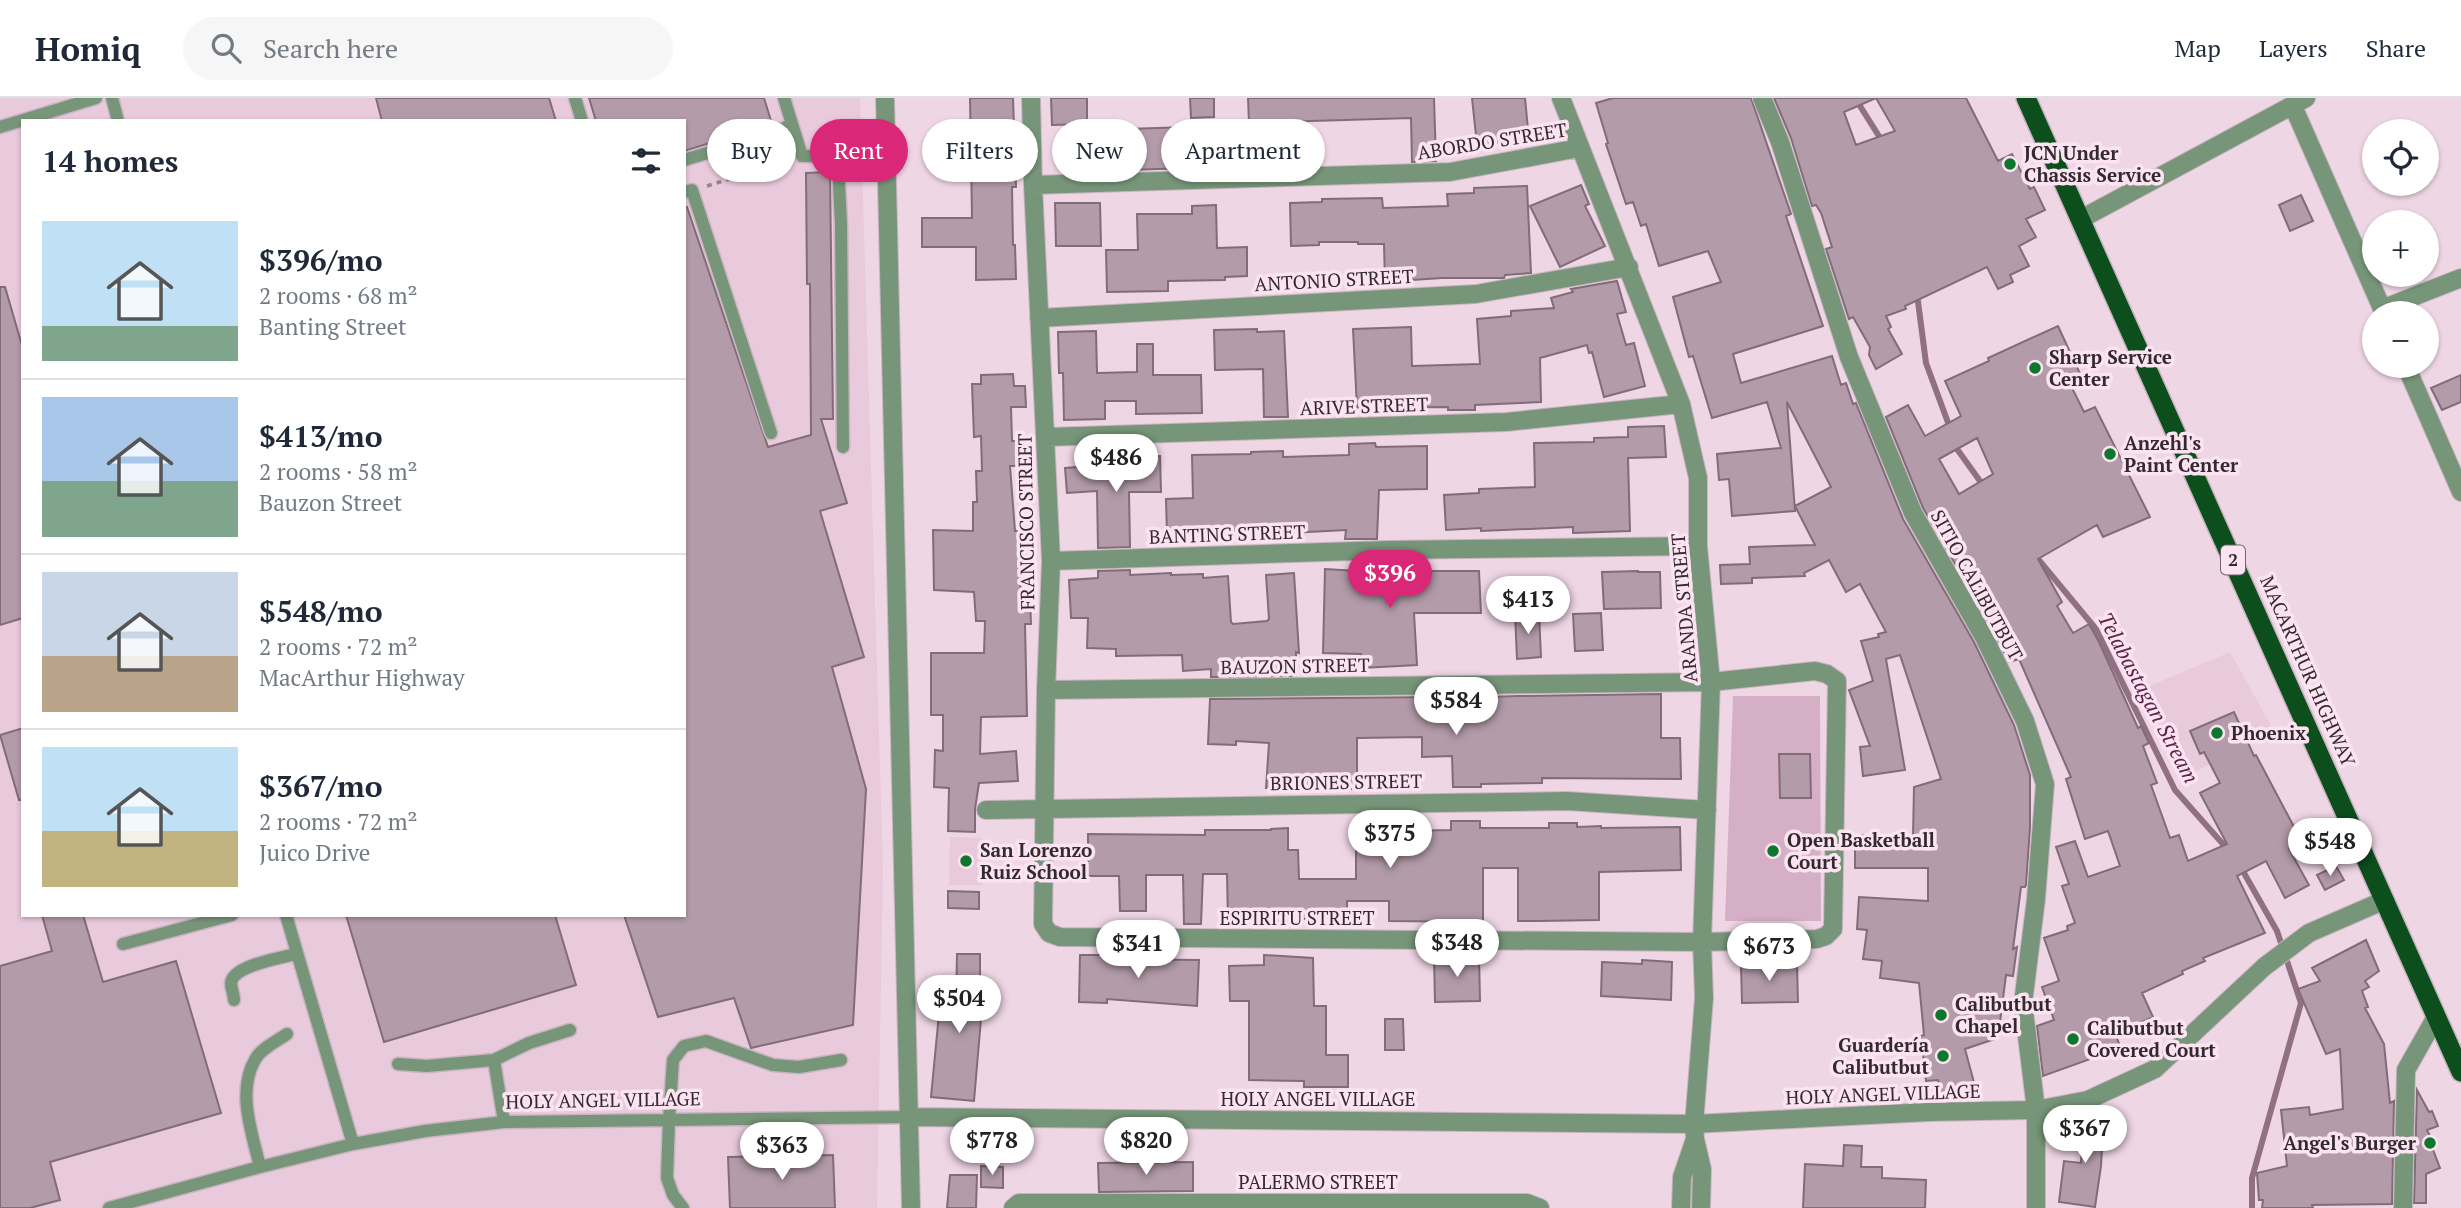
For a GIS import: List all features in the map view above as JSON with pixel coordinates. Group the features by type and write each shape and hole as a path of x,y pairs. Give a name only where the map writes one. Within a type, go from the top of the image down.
{"highway":[{"name":"MACARTHUR HIGHWAY","path":"2025,98 2461,1072"}],"street":[{"path":"885,98 912,1208"},
{"name":"FRANCISCO STREET","path":"1031,98 1052,561 1046,690 1043,924 1049,933 1060,937"},
{"name":"ARANDA STREET","path":"1561,98 1681,404 1698,478 1698,546 1712,682 1702,942 1704,998 1695,1131 1682,1177 1681,1208"},
{"name":"SITIO CALIBUTBUT","path":"1762,98 1780,142 1849,356 1913,513 1984,637 2020,709 2045,784 2036,899 2022,1003 2036,1110 2036,1208"},
{"path":"2081,219 2300,102 2379,301"},
{"name":"ABORDO STREET","path":"1033,185 1450,172 1579,148"},
{"name":"ANTONIO STREET","path":"1039,318 1476,294 1629,267"},
{"path":"2407,301 2461,278"},
{"path":"2411,378 2461,492"},
{"name":"ARIVE STREET","path":"1046,437 1506,422 1681,404"},
{"name":"BANTING STREET","path":"1052,561 1388,550 1698,546"},
{"name":"BAUZON STREET","path":"1046,690 1712,682 1815,671 1828,674 1837,681 1833,929 1826,936 1817,939 1702,942"},
{"name":"BRIONES STREET","path":"986,810 1044,807 1567,801 1707,810"},
{"name":"HOLY ANGEL VILLAGE","path":"911,1117 1695,1131 1928,1112 2036,1110 2088,1100 2155,1069 2264,967 2309,933 2385,900"},
{"name":"ESPIRITU STREET","path":"1060,937 1702,942"},
{"path":"2403,1208 2406,1070 2436,1017"},
{"name":"ARANDA STREET","path":"1695,1131 1702,1169 1701,1208"},
{"name":"PALERMO STREET","path":"1013,1208 1019,1203 1527,1203 1540,1208"}],"lane":[{"path":"37,119 56,115 96,98"},
{"path":"113,98 118,119"},
{"path":"575,98 581,119"},
{"path":"784,98 790,119"},
{"path":"0,127 21,122"},
{"path":"796,137 802,156 827,156 838,164 843,447"},
{"path":"686,159 707,153"},
{"path":"688,191 771,433"},
{"path":"123,944 224,917"},
{"path":"287,917 353,1144"},
{"path":"234,1000 231,983 234,975 243,968 296,954"},
{"path":"398,1064 427,1066 494,1060 529,1043 570,1030"},
{"path":"260,1167 247,1102 247,1077 257,1055 286,1034"},
{"path":"684,1208 673,1195 667,1178 673,1060 684,1046 706,1041 773,1065 799,1067 841,1060"},
{"path":"494,1060 504,1122"},
{"name":"HOLY ANGEL VILLAGE","path":"109,1208 353,1144 425,1131 504,1122 911,1117"}],"path":[{"path":"688,191 802,156"}],"shaded area":[{"path":"0,98 860,98 861,119 810,119 810,182 863,182 883,869 877,1208 0,1208"},
{"path":"2230,652 2274,731 2181,779 2138,691"},
{"path":"1733,696 1820,696 1821,921 1725,921"},
{"name":"San Lorenzo Ruiz School","path":"950,837 983,838 982,885 949,885"}],"building":[{"path":"376,98 549,98 555,119 381,119"},
{"path":"589,98 764,98 770,119 707,119 707,144 686,150 686,119 595,119"},
{"path":"970,98 1013,98 1014,119 970,119"},
{"path":"1051,98 1087,98 1087,119 1052,119 1052,125"},
{"path":"1190,98 1214,98 1214,117 1191,118"},
{"path":"1248,98 1434,98 1436,161 1412,162 1411,118 1325,121 1249,119"},
{"path":"1472,98 1525,98 1529,140 1477,145"},
{"path":"1613,98 1751,98 1791,214 1786,216 1823,326 1733,354 1741,383 1832,356 1841,385 1846,383 1853,404 1856,403 1903,519 1974,642 2014,725 2030,775 2026,885 2021,887 2013,949 2017,947 2013,976 2006,975 1998,1038 1965,1049 1976,1090 1943,1099 1938,1080 1926,1081 1919,983 1880,978 1882,961 1863,959 1867,930 1857,929 1859,897 1928,901 1928,868 1855,868 1855,835 1913,836 1914,787 1941,779 1900,655 1886,659 1905,770 1863,776 1860,747 1870,746 1849,690 1873,681 1861,641 1879,637 1878,634 1886,632 1860,584 1846,592 1829,560 1804,573 1805,576 1752,578 1752,583 1721,584 1720,565 1750,564 1749,547 1815,545 1795,506 1831,487 1787,402 1795,511 1732,516 1729,479 1719,480 1717,454 1781,448 1767,402 1712,418 1693,356 1689,357 1673,297 1721,282 1708,251 1659,266 1646,224 1641,226 1633,202 1626,204 1606,144 1608,143 1596,103"},
{"path":"1774,98 1876,98 1966,98 1998,161 2012,154 2030,189 2034,187 2045,210 2026,219 2036,237 2019,246 2029,266 2010,275 2013,282 1998,289 1987,267 1905,306 1906,309 1886,316 1891,327 1888,329 1902,354 1876,369 1869,355 1870,347 1853,317 1849,319 1826,249 1832,247 1821,213 1816,205 1812,206 1791,138","holes":["1876,98 1895,131 1856,145 1844,112"]},
{"path":"1147,128 1161,128 1161,169 1147,169"},
{"path":"806,173 810,173 810,182 830,182 833,419 821,419 847,503 820,511 864,657 832,667 866,789 853,1025 751,1048 734,998 658,1017 625,917 686,917 686,207 768,447 811,435 810,284 807,284"},
{"path":"971,182 1016,182 1016,187 1012,187 1016,279 976,280 976,247 922,247 922,218 972,218"},
{"path":"1581,185 1589,204 1585,206 1605,246 1560,267 1530,206"},
{"path":"1527,186 1531,273 1505,275 1504,278 1442,278 1412,280 1412,283 1385,283 1384,244 1319,242 1319,245 1291,246 1290,203 1322,202 1322,199 1382,198 1383,208 1448,206 1447,194 1474,193 1474,188"},
{"path":"2301,195 2313,221 2290,231 2279,205"},
{"path":"1055,203 1100,203 1101,246 1056,246"},
{"path":"1216,205 1217,248 1247,247 1247,276 1225,277 1225,280 1168,281 1168,291 1107,292 1106,250 1138,250 1137,214 1192,214 1192,206"},
{"path":"1617,281 1626,312 1617,314 1626,345 1634,343 1645,386 1604,397 1592,352 1589,353 1587,345 1540,358 1541,402 1475,405 1475,410 1448,410 1448,407 1357,408 1353,329 1411,327 1412,366 1480,364 1477,319 1511,316 1511,311 1554,308 1551,298 1573,292 1571,289"},
{"path":"0,287 5,287 21,342 21,619 0,625"},
{"path":"2058,326 2082,378 2070,384 2084,412 2095,407 2150,517 2103,537 2097,525 2038,559 2062,602 2057,606 2073,633 2089,624 2138,728 2141,726 2149,743 2143,746 2157,783 2151,785 2170,838 2179,835 2188,861 2227,844 2200,793 2220,783 2204,752 2200,754 2190,731 2234,712 2254,756 2256,755 2302,842 2289,849 2309,885 2285,898 2266,861 2237,876 2265,933 2203,958 2205,961 2182,971 2183,974 2142,993 2153,1017 2115,1034 2121,1048 2043,1076 2037,1026 2054,1020 2042,987 2059,981 2044,938 2068,930 2067,926 2075,923 2062,886 2069,884 2056,847 2075,841 2088,877 2120,866 2108,831 2085,839 2066,779 2071,777 2019,659 2009,662 1986,617 1995,612 1979,585 1970,590 1923,508 1886,417 1908,405 1925,436 1961,416 1945,381 1989,361 1988,358","holes":["1977,438 1993,474 1959,494 1939,459"]},
{"path":"1257,329 1257,332 1284,331 1288,417 1264,417 1263,369 1215,370 1214,330"},
{"path":"1096,331 1097,373 1137,372 1137,344 1153,344 1153,375 1201,375 1202,413 1136,414 1136,401 1105,401 1105,419 1064,420 1063,373 1059,373 1058,332"},
{"path":"1013,374 1014,386 1025,386 1026,407 1011,407 1012,441 1021,441 1022,466 1010,466 1015,531 1018,531 1021,597 1030,597 1031,624 1025,624 1027,716 981,717 980,754 1016,751 1018,781 979,783 975,832 948,831 949,788 934,787 935,750 943,751 943,715 931,715 931,653 984,653 985,621 976,621 974,592 934,590 933,530 973,531 973,502 977,502 976,471 982,471 981,436 974,437 972,384 981,384 981,375"},
{"path":"2461,375 2461,402 2442,410 2431,388"},
{"path":"1664,426 1666,457 1628,458 1630,531 1573,533 1573,527 1446,530 1444,495 1479,493 1479,489 1535,487 1534,443 1594,442 1594,438 1628,437 1628,427"},
{"path":"1375,443 1376,447 1427,446 1427,489 1379,490 1377,539 1345,539 1346,530 1289,533 1289,539 1260,540 1259,535 1167,536 1166,499 1193,498 1192,455 1283,451 1283,457 1349,455 1349,444"},
{"path":"1160,456 1161,492 1129,492 1130,547 1098,548 1097,491 1067,493 1065,468 1132,463 1132,457"},
{"path":"1325,569 1479,571 1481,613 1414,613 1417,665 1362,668 1361,654 1323,653"},
{"path":"1130,570 1130,575 1171,573 1203,574 1203,578 1228,576 1233,624 1267,621 1266,575 1294,573 1299,653 1296,652 1296,676 1211,677 1211,669 1183,671 1182,655 1116,656 1116,649 1087,648 1088,618 1071,618 1069,580 1098,578 1098,571"},
{"path":"1602,572 1660,572 1661,608 1604,609"},
{"path":"1515,613 1539,613 1541,657 1517,659"},
{"path":"1601,613 1603,650 1575,651 1573,614"},
{"path":"1661,694 1661,738 1680,738 1681,779 1542,778 1542,783 1453,787 1452,756 1422,757 1422,737 1357,738 1357,789 1266,788 1269,743 1236,741 1236,745 1208,744 1210,699 1440,697 1440,700 1486,700 1486,697"},
{"path":"21,729 21,800 19,800 0,735"},
{"path":"1779,754 1810,754 1811,798 1780,798"},
{"path":"1451,821 1480,821 1480,828 1549,828 1549,823 1577,823 1577,827 1601,828 1680,827 1681,870 1599,872 1599,920 1518,921 1518,868 1483,868 1483,922 1389,921 1389,901 1347,901 1347,919 1298,919 1298,922 1240,924 1240,921 1228,921 1227,874 1203,874 1201,924 1184,924 1183,875 1146,875 1146,911 1120,911 1119,876 1088,876 1088,834 1205,835 1205,830 1288,828 1288,850 1298,850 1299,879 1356,879 1356,832 1451,830"},
{"path":"2336,866 2344,880 2325,890 2317,875"},
{"path":"948,891 979,892 979,909 948,908"},
{"path":"43,917 84,917 103,982 176,961 221,1113 50,1162 60,1200 30,1208 0,1208 0,966 52,951"},
{"path":"347,917 556,917 576,985 384,1042"},
{"path":"2366,940 2379,971 2365,981 2369,987 2362,991 2368,1007 2365,1008 2384,1044 2390,1103 2394,1101 2392,1204 2262,1208 2263,1200 2259,1200 2257,1173 2287,1166 2281,1110 2309,1107 2310,1115 2343,1109 2340,1049 2326,1054 2298,989 2320,981 2312,968"},
{"path":"957,954 980,954 982,1007 974,1101 931,1097 940,1003 956,1004"},
{"path":"1080,955 1108,955 1107,959 1199,960 1197,1006 1107,999 1107,1003 1079,1002"},
{"path":"1264,955 1313,958 1314,1006 1326,1006 1326,1055 1348,1055 1348,1087 1304,1087 1304,1081 1249,1080 1249,1001 1230,1001 1229,966 1264,965"},
{"path":"1434,956 1479,956 1480,1001 1435,1002"},
{"path":"1642,960 1672,962 1671,1000 1601,996 1602,962 1642,964"},
{"path":"1797,964 1798,1002 1742,1003 1741,965"},
{"path":"1385,1019 1403,1019 1404,1050 1385,1050"},
{"path":"2417,1090 2429,1112 2432,1111 2438,1126 2427,1130 2435,1146 2432,1147 2440,1168 2426,1174 2426,1203 2414,1203"},
{"path":"2104,1111 2101,1166 2095,1207 2059,1202 2064,1161 2081,1163 2084,1112"},
{"path":"1844,1145 1862,1146 1861,1167 1882,1167 1882,1178 1926,1180 1925,1208 1803,1208 1805,1164 1843,1166"},
{"path":"833,1155 835,1208 730,1208 728,1157"},
{"path":"1193,1162 1193,1191 1099,1192 1098,1163"},
{"path":"981,1166 1003,1167 1003,1188 981,1187"},
{"path":"950,1175 977,1175 976,1208 947,1208"}],"waterway":[{"name":"Telabastagan Stream","path":"1855,98 1882,141"},
{"name":"Telabastagan Stream","path":"1917,294 1926,363 1950,428"},
{"name":"Telabastagan Stream","path":"1955,442 1957,449 1985,488"},
{"name":"Telabastagan Stream","path":"2033,553 2096,629 2175,790 2230,852"},
{"name":"Telabastagan Stream","path":"2240,866 2277,931 2301,1003 2252,1178 2252,1208"}],"place":[{"name":"JCN Under Chassis Service","path":"2010,164"},
{"name":"Sharp Service Center","path":"2035,368"},
{"name":"Anzehl's Paint Center","path":"2110,454"},
{"name":"Phoenix","path":"2217,733"},
{"name":"Open Basketball Court","path":"1773,851"},
{"name":"San Lorenzo Ruiz School","path":"966,861"},
{"name":"Calibutbut Chapel","path":"1941,1015"},
{"name":"Calibutbut Covered Court","path":"2073,1039"},
{"name":"Guardería Calibutbut","path":"1943,1056"},
{"name":"Angel's Burger","path":"2430,1143"}]}
